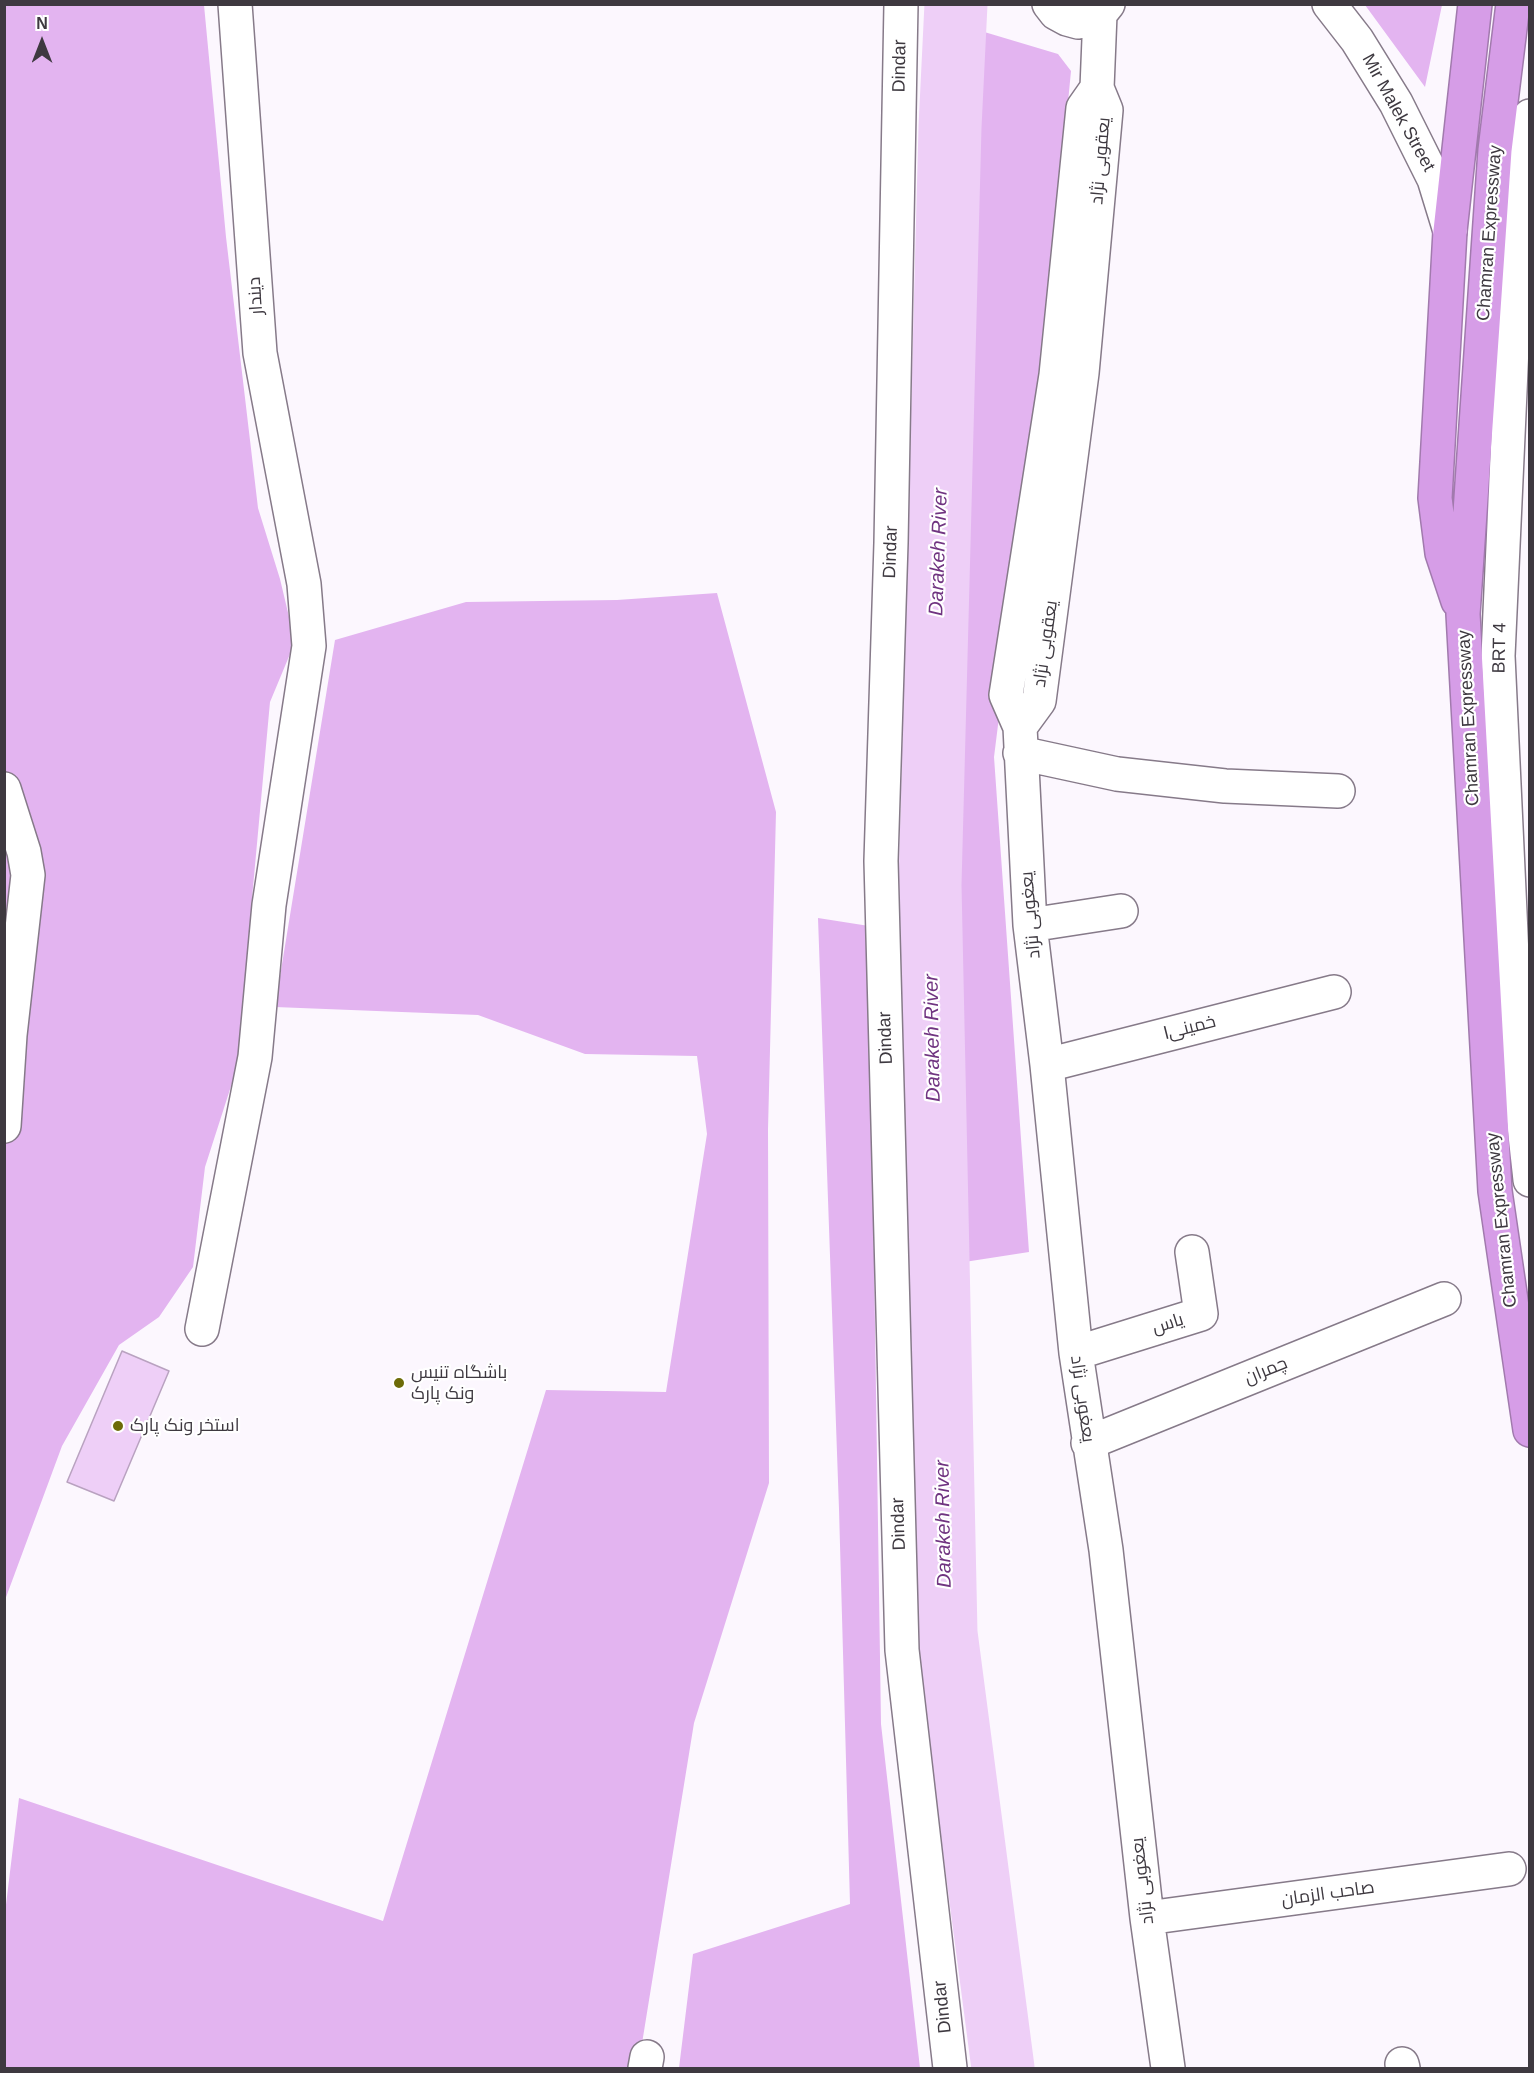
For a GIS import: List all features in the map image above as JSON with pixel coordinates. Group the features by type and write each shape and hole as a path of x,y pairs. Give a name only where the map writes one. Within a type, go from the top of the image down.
{"highway":[{"path":"1463,614 1442,553 1435,498 1450,231 1475,4"},
{"name":"Chamran Expressway","path":"1513,4 1495,150 1463,614 1495,1191 1530,1430"}],"street":[{"name":"دیندار","path":"202,1329 255,1057 269,905 309,646 304,584 260,353 235,4"},
{"name":"Dindar","path":"901,4 891,543 881,861 902,1650 950,2068"},
{"path":"1049,4 1056,13 1078,22 1090,20 1104,9"},
{"name":"Mir Malek Street","path":"1329,4 1357,40 1396,103 1434,179 1450,231"},
{"name":"یعقوبی نژاد","path":"1020,740 1038,701 1082,373 1106,111 1097,88 1104,9"},
{"name":"BRT 4","path":"1530,116 1519,193 1498,656 1517,1062 1530,1180"},
{"path":"1020,740 1117,774 1225,786 1338,791"},
{"name":"یعغوبی نژاد","path":"1020,740 1030,924 1047,1065 1076,1353 1106,1550 1148,1918 1168,2068"},
{"path":"4,789 24,852 28,875 10,1035 4,1126"},
{"path":"1030,924 1121,911"},
{"name":"lخمینی","path":"1047,1065 1334,992"},
{"name":"یاس","path":"1076,1353 1201,1314 1192,1251"},
{"name":"چمران","path":"1088,1443 1444,1299"},
{"name":"صاحب الزمان","path":"1148,1918 1509,1869"}],"shaded area":[{"path":"5,5 204,5 226,237 258,508 280,579 295,642 270,702 252,898 242,1052 205,1167 193,1267 159,1317 119,1345 62,1446 5,1600"},
{"path":"1365,5 1442,5 1425,87"},
{"path":"971,28 1058,54 1071,71 1042,373 994,757 1029,1252 958,1263 950,664 970,209"},
{"path":"717,593 776,812 768,1129 769,1483 694,1723 638,2068 5,2068 4,1921 19,1798 383,1921 546,1390 666,1392 707,1134 697,1056 585,1054 478,1015 275,1007 335,640 466,602 617,600"},
{"path":"818,918 869,926 881,1724 920,2068 679,2068 693,1954 850,1904 839,1509"},
{"name":"استخر ونک پارک","path":"122,1351 169,1371 114,1501 67,1482"}],"waterway":[{"name":"Darakeh River","path":"956,4 950,127 930,885 946,1633 1003,2068"}],"place":[{"name":"باشگاه تنیس ونک پارک","path":"399,1383"},
{"name":"استخر ونک پارک","path":"118,1426"}]}
